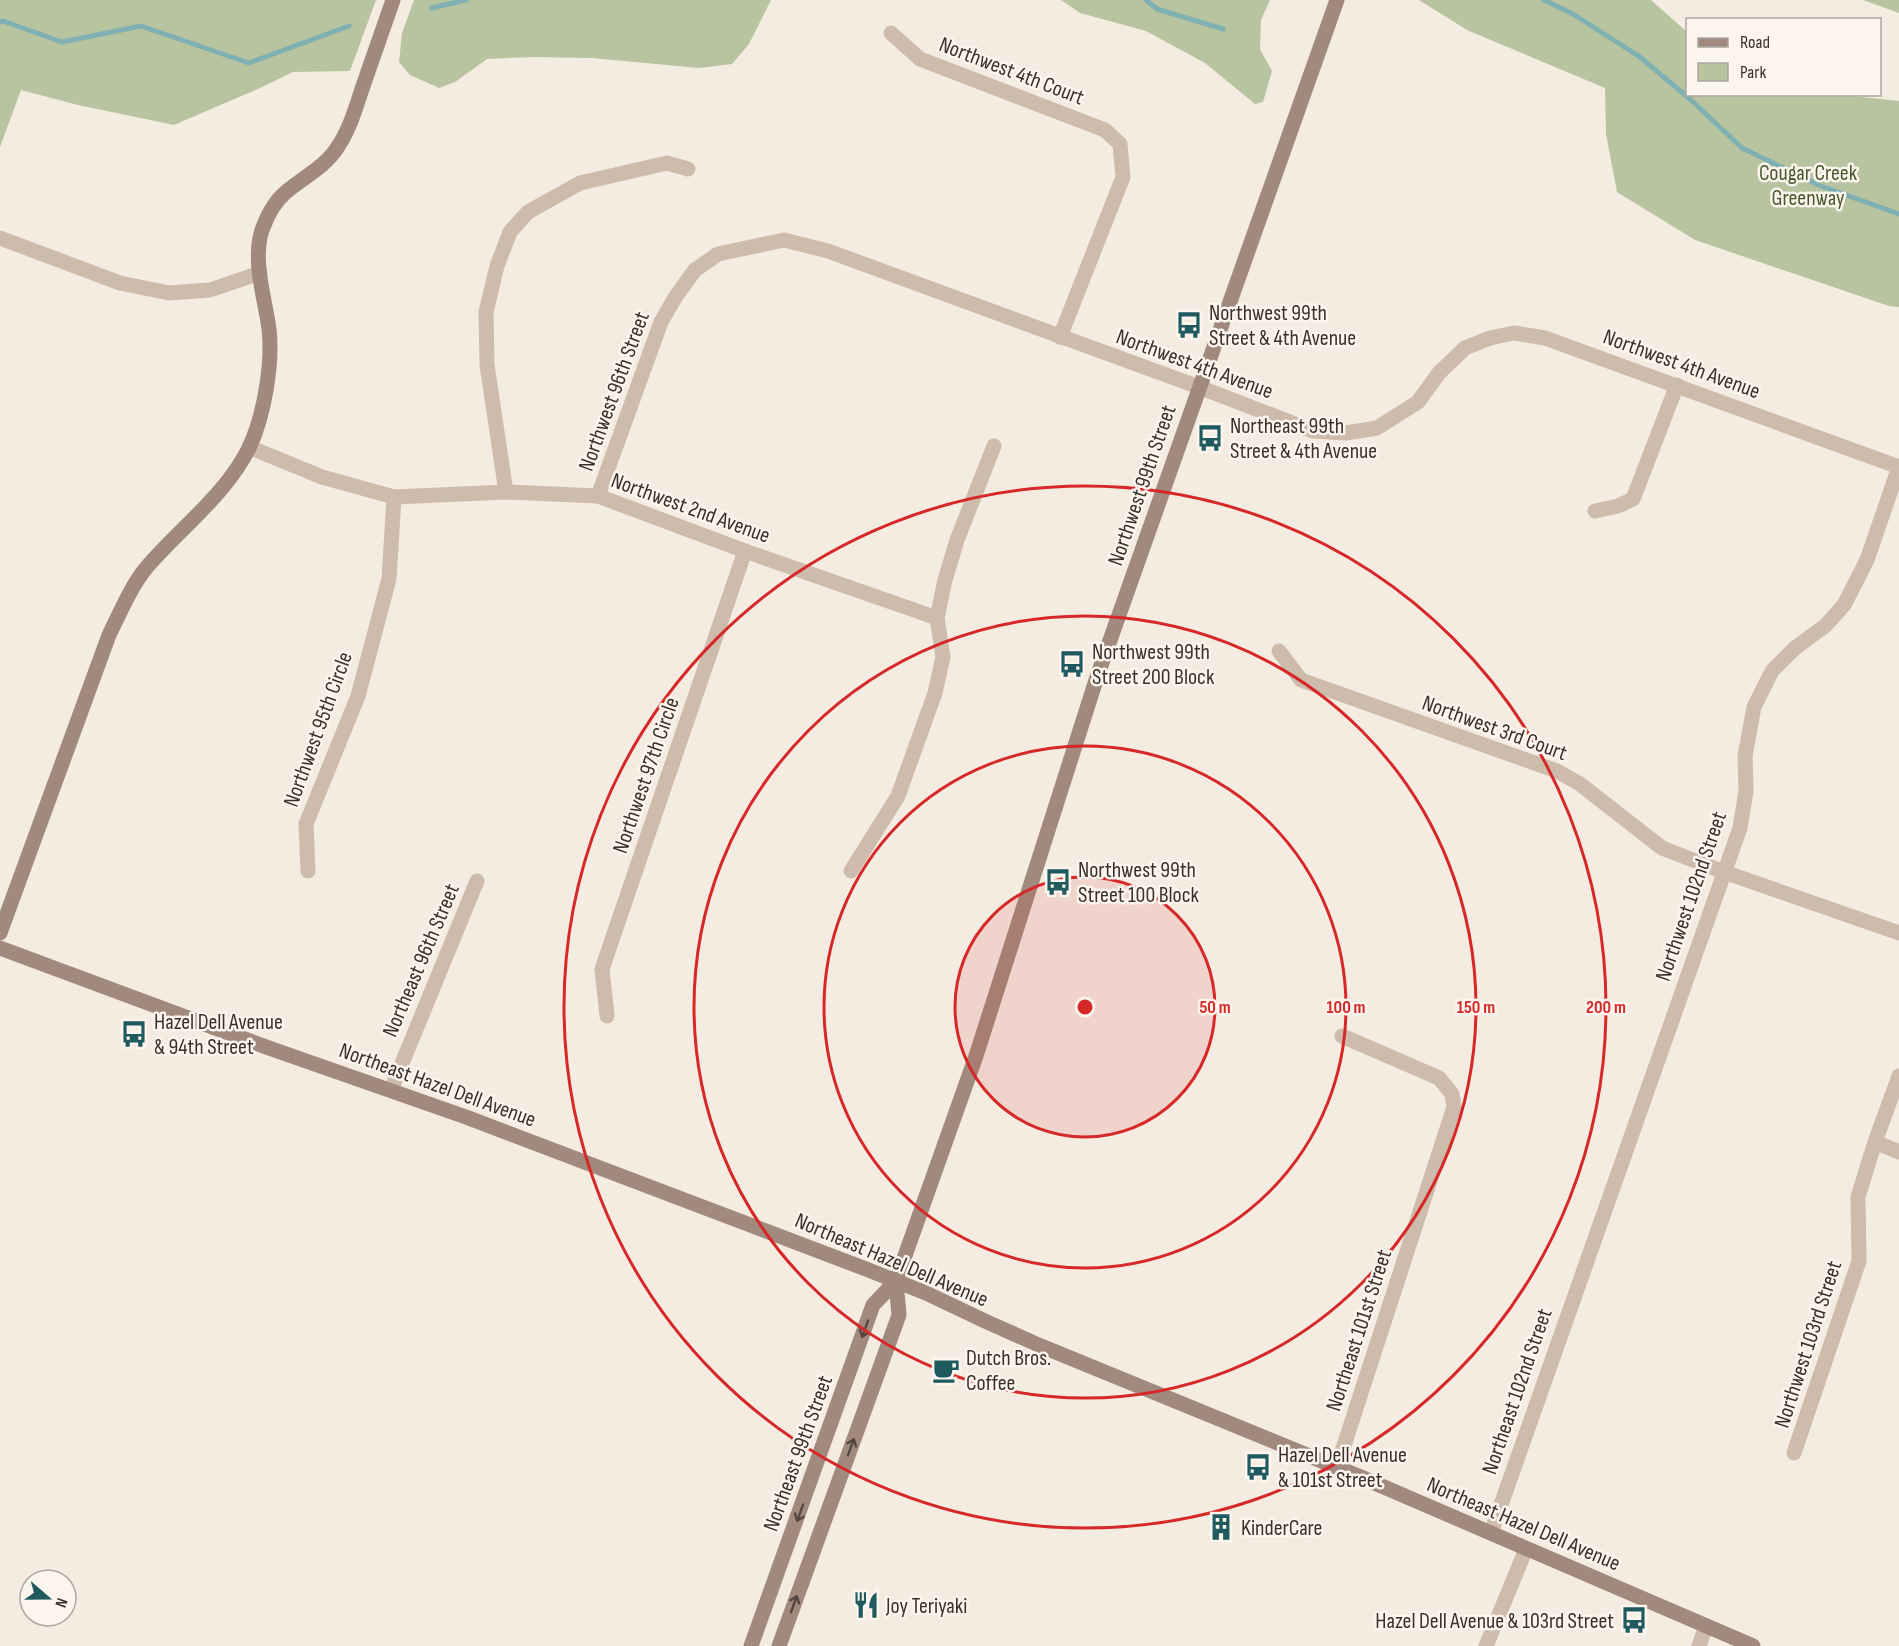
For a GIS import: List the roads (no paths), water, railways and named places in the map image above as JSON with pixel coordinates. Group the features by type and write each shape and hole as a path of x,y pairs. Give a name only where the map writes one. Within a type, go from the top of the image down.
{"main road":[{"path":"0,933 109,635 127,598 144,570 231,478 249,447 264,401 270,364 269,331 260,273 259,250 262,232 271,210 284,193 336,150 349,125 393,0"},
{"name":"Northwest 99th Street","path":"996,989 1097,677 1337,0"},
{"name":"Northeast Hazel Dell Avenue","path":"0,948 269,1048 466,1117 896,1281 1041,1346 1338,1467 1754,1646"},
{"name":"Northeast 99th Street","path":"750,1646 873,1305 896,1281 976,1056 996,989"},
{"name":"Northeast 99th Street","path":"779,1646 899,1316 896,1281"}],"street":[{"name":"Northwest 4th Court","path":"891,33 920,59 1105,130 1120,144 1123,177 1060,337"},
{"path":"506,492 487,365 486,312 496,266 510,232 528,212 580,183 667,163 688,169"},
{"path":"0,238 120,283 169,293 210,290 260,273"},
{"name":"Northwest 96th Street","path":"598,496 661,322 695,270 718,254 784,240 828,251"},
{"name":"Northwest 4th Avenue","path":"828,251 1313,431 1346,433 1377,428 1418,402 1439,373 1465,348 1490,338 1514,333 1545,338 1899,467"},
{"path":"1595,511 1618,506 1633,499 1677,385"},
{"path":"851,871 898,796 935,693 943,657 936,618 945,580 957,540 994,446"},
{"name":"Northwest 2nd Avenue","path":"249,447 322,477 394,497 506,492 598,496 745,552 936,618"},
{"name":"Northwest 102nd Street","path":"1573,1298 1740,828 1746,791 1745,756 1754,707 1772,670 1795,648 1825,626 1844,605 1867,560 1899,467"},
{"name":"Northwest 95th Circle","path":"308,871 306,824 358,696 389,579 394,497"},
{"name":"Northwest 97th Circle","path":"607,1016 602,969 745,552"},
{"name":"Northwest 3rd Court","path":"1279,651 1301,680 1557,771 1580,784 1662,848 1899,933"},
{"name":"Northeast 96th Street","path":"391,1090 477,881"},
{"name":"Northeast 101st Street","path":"1338,1467 1454,1107 1452,1094 1439,1078 1342,1036"},
{"name":"Northwest 103rd Street","path":"1794,1453 1859,1261 1858,1197 1899,1076"},
{"path":"1875,1142 1899,1152"},
{"name":"Northeast 102nd Street","path":"1491,1533 1573,1298"},
{"path":"1486,1646 1526,1548"},
{"path":"1698,1646 1706,1626"}],"waterway":[{"path":"432,8 466,0"},
{"path":"1146,0 1157,9 1223,29"},
{"path":"1544,0 1573,14 1640,57 1686,96"},
{"path":"0,22 3,21 62,42 141,26 249,63 349,26"},
{"path":"1686,96 1742,148 1821,186 1899,214"}],"place":[{"name":"Northwest 99th Street & 4th Avenue","path":"1189,325"},
{"name":"Northeast 99th Street & 4th Avenue","path":"1210,438"},
{"name":"Northwest 99th Street 200 Block","path":"1072,664"},
{"name":"Northwest 99th Street 100 Block","path":"1058,882"},
{"name":"Hazel Dell Avenue & 94th Street","path":"134,1034"},
{"name":"Dutch Bros. Coffee","path":"946,1370"},
{"name":"Hazel Dell Avenue & 101st Street","path":"1258,1467"},
{"name":"KinderCare","path":"1221,1527"},
{"name":"Joy Teriyaki","path":"866,1605"},
{"name":"Hazel Dell Avenue & 103rd Street","path":"1634,1620"}],"park label":[{"name":"Cougar Creek Greenway","path":"1808,184"}]}
